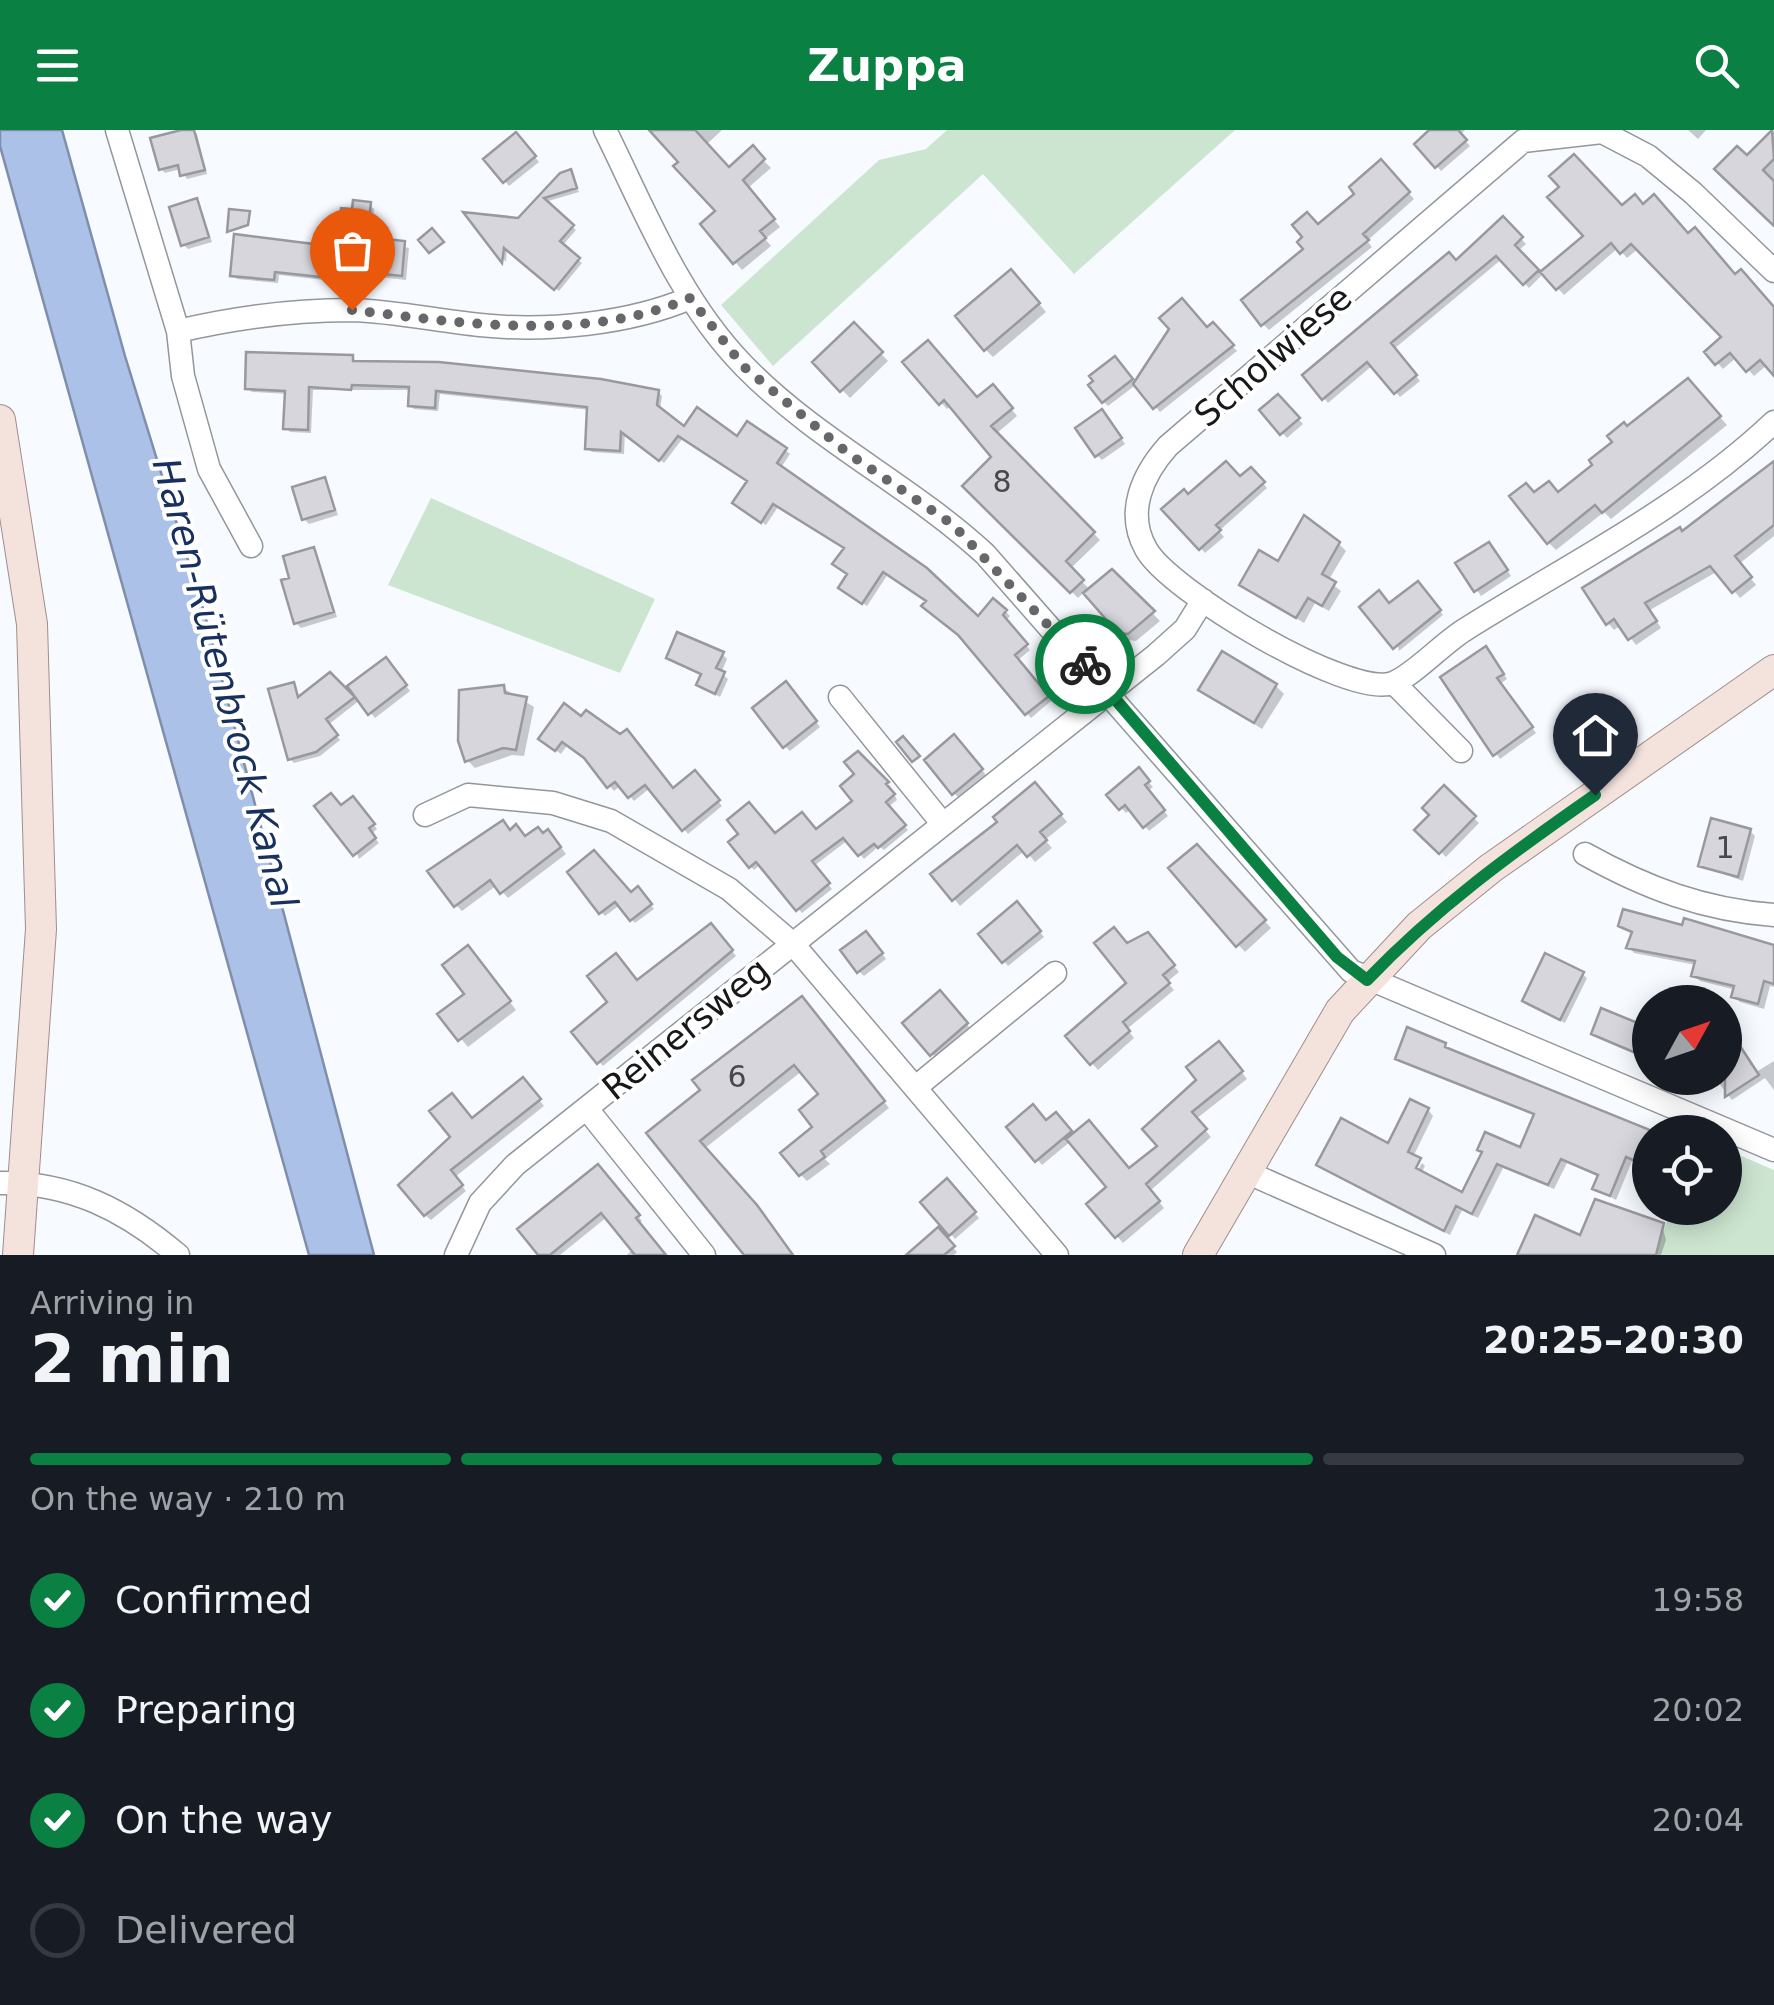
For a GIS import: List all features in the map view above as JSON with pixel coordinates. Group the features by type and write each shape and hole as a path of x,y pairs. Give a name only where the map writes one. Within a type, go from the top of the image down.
{"main road":[{"path":"0,420 33,643 41,929 12,1182 18,1255"},
{"path":"1198,1255 1244,1170 1340,1012 1419,926 1490,868 1774,670"}],"street":[{"path":"117,130 178,331 182,376 209,469 252,546"},
{"path":"604,130 690,298 744,367 849,454 952,524 986,554 1337,957 1367,980 1774,1150"},
{"name":"Scholwiese","path":"1394,683 1368,685 1336,676 1168,576 1145,548 1137,516 1147,470 1168,446 1526,136 1602,131 1663,168 1774,271"},
{"path":"178,331 233,318 352,310 485,326 582,322 664,309 690,298"},
{"path":"1461,752 1394,683 1443,643 1684,497 1774,422"},
{"path":"1108,690 1185,629 1203,600"},
{"name":"Reinersweg","path":"456,1255 480,1203 496,1182 1108,690"},
{"path":"840,698 942,823"},
{"path":"425,815 468,794 553,804 611,821 729,889 793,944 1057,1255"},
{"path":"1585,854 1657,890 1722,911 1774,915"},
{"path":"916,1087 1055,972"},
{"path":"586,1109 704,1255"},
{"path":"1244,1170 1434,1255"},
{"path":"12,1182 56,1185 112,1209 178,1255"}],"green space":[{"path":"947,130 1235,130 1074,274 983,174 773,366 721,305 879,160 926,149"},
{"path":"431,498 655,599 620,673 388,585"},
{"path":"1742,1156 1774,1170 1774,1255 1654,1255 1665,1225 1742,1225"}],"water":[{"path":"0,130 62,130 125,356 205,615 374,1255 309,1255 0,146"}],"building":[{"path":"194,130 205,170 180,176 178,165 159,170 150,138"},
{"path":"649,130 695,130 729,167 753,145 765,159 743,180 775,219 760,231 766,238 733,264 700,224 715,211 673,166 678,162"},
{"path":"1429,130 1458,130 1467,140 1435,168 1414,144"},
{"path":"1772,130 1774,159 1763,170 1774,181 1774,226 1714,169 1737,146 1747,155"},
{"path":"516,132 536,156 503,183 483,159"},
{"path":"1574,154 1622,205 1635,194 1643,204 1654,194 1688,233 1695,227 1735,274 1741,269 1774,307 1774,376 1760,360 1746,372 1730,353 1715,365 1704,352 1721,337 1631,244 1620,254 1611,243 1556,290 1540,272 1583,236 1547,197 1559,187 1549,176"},
{"path":"1381,159 1410,192 1363,234 1369,240 1261,326 1241,300 1303,249 1297,242 1302,237 1292,225 1307,212 1318,224 1354,194 1349,187"},
{"path":"571,169 577,188 544,198 574,225 560,241 580,258 554,290 504,248 502,263 463,212 518,218 560,173"},
{"path":"197,198 209,237 181,246 169,207"},
{"path":"353,200 371,202 367,237 405,241 402,276 332,269 331,278 275,272 274,280 230,276 234,234 338,247 341,208 352,209"},
{"path":"229,209 250,211 248,225 227,232"},
{"path":"1503,216 1523,237 1515,245 1539,270 1523,285 1496,256 1391,343 1417,375 1394,394 1367,362 1322,400 1302,375 1449,252 1456,260"},
{"path":"432,228 444,242 429,253 418,240"},
{"path":"1011,269 1040,303 984,351 955,316"},
{"path":"1182,298 1207,327 1213,322 1234,345 1153,409 1133,384 1169,329 1159,318"},
{"path":"854,322 883,352 840,392 812,362"},
{"path":"928,340 977,397 993,384 1013,408 991,426 1095,532 1066,561 1084,580 1070,593 962,486 991,457 944,400 939,405 902,362"},
{"path":"246,352 353,355 353,361 439,362 601,379 659,390 657,405 684,426 697,407 737,436 747,421 787,448 777,463 927,568 978,616 993,598 1007,610 1003,615 1028,644 1015,655 1049,696 1025,715 958,635 921,606 926,601 883,572 862,604 838,588 847,574 832,564 844,548 773,504 761,523 732,503 747,481 678,436 659,461 621,432 620,451 585,449 587,407 436,391 435,408 408,406 409,387 352,385 351,390 309,387 308,430 283,429 285,391 245,389"},
{"path":"1115,356 1133,379 1102,403 1088,385 1093,381 1089,376"},
{"path":"1688,378 1721,416 1602,513 1595,505 1547,544 1509,496 1526,483 1534,492 1549,481 1558,492 1592,465 1589,460 1612,442 1607,436 1624,422 1627,426"},
{"path":"1278,394 1300,418 1280,435 1259,410"},
{"path":"1102,409 1122,438 1095,457 1075,428"},
{"path":"1226,461 1240,476 1251,467 1265,482 1216,525 1221,530 1199,550 1161,509 1184,489 1188,494"},
{"path":"1774,461 1774,525 1735,556 1752,577 1732,593 1710,566 1645,603 1657,621 1628,640 1614,619 1606,625 1582,588 1680,527 1682,531"},
{"path":"325,477 335,510 302,520 292,487"},
{"path":"1304,515 1340,542 1322,574 1336,582 1322,606 1308,598 1296,618 1239,585 1259,550 1278,561"},
{"path":"1489,542 1508,570 1474,592 1455,563"},
{"path":"314,547 334,612 294,624 281,580 289,578 283,556"},
{"path":"1112,569 1155,611 1128,634 1118,633 1083,593"},
{"path":"1418,581 1441,610 1393,649 1359,607 1379,590 1389,603"},
{"path":"677,632 724,652 716,668 725,672 715,694 696,685 701,674 666,658"},
{"path":"1486,646 1504,674 1497,678 1533,727 1493,756 1440,677"},
{"path":"1222,651 1277,684 1254,723 1198,690"},
{"path":"386,657 407,685 368,715 347,686"},
{"path":"330,672 355,697 326,719 338,735 316,752 288,760 268,689 294,682 298,697"},
{"path":"786,681 817,721 783,748 752,708"},
{"path":"504,685 505,693 527,697 516,750 503,748 465,762 458,741 459,690"},
{"path":"564,703 581,716 586,710 620,734 627,729 673,788 695,770 720,800 682,831 645,785 628,798 615,782 607,788 584,758 562,742 555,751 538,739"},
{"path":"954,734 983,769 952,795 924,760"},
{"path":"903,736 920,756 912,762 896,742"},
{"path":"858,751 889,782 886,784 895,794 886,802 906,825 878,848 874,844 858,856 843,838 812,861 830,883 796,911 756,862 749,868 728,842 738,834 727,820 749,802 775,833 802,812 816,829 852,801 840,786 854,774 844,762"},
{"path":"1139,767 1150,781 1145,785 1165,810 1143,828 1125,805 1119,810 1106,795"},
{"path":"1035,782 1062,814 1040,832 1047,840 1027,857 1017,845 952,901 930,874 997,822 993,817"},
{"path":"1444,785 1476,816 1439,854 1414,830 1429,815 1422,808"},
{"path":"331,793 341,805 353,796 375,824 369,828 376,838 353,856 314,806"},
{"path":"1711,818 1751,829 1738,877 1698,866"},
{"path":"503,820 510,830 516,824 525,836 538,827 543,833 548,829 561,847 500,894 490,880 454,907 427,871"},
{"path":"1197,844 1266,920 1236,947 1168,868"},
{"path":"594,850 631,892 638,886 652,904 630,921 615,902 599,914 567,872"},
{"path":"1017,901 1041,931 1002,963 978,934"},
{"path":"1623,909 1682,925 1684,918 1774,945 1774,984 1764,981 1758,1004 1742,1000 1742,985 1691,976 1695,961 1626,948 1632,932 1618,926"},
{"path":"711,923 733,950 597,1064 571,1032 607,1002 587,976 616,953 637,980"},
{"path":"1114,927 1127,943 1148,932 1175,965 1163,975 1170,983 1123,1022 1130,1031 1090,1065 1065,1036 1126,983 1094,943"},
{"path":"866,931 883,953 857,973 840,950"},
{"path":"468,945 511,1001 458,1041 437,1014 464,994 442,965"},
{"path":"1545,953 1584,972 1560,1020 1522,1001"},
{"path":"940,990 968,1023 930,1056 902,1023"},
{"path":"802,996 885,1101 821,1151 825,1157 799,1176 780,1153 812,1127 799,1110 818,1094 794,1065 700,1141 757,1205 793,1255 744,1255 646,1133 700,1090 692,1080"},
{"path":"1601,1008 1632,1021 1632,1051 1591,1034"},
{"path":"1407,1027 1446,1043 1445,1047 1632,1123 1632,1160 1626,1157 1610,1196 1592,1189 1598,1175 1561,1159 1548,1185 1497,1164 1472,1214 1456,1206 1444,1231 1316,1165 1341,1118 1388,1143 1410,1099 1429,1108 1408,1152 1421,1158 1416,1168 1462,1192 1482,1152 1477,1150 1485,1132 1520,1147 1534,1114 1395,1059"},
{"path":"1219,1041 1243,1071 1192,1112 1207,1129 1146,1184 1160,1201 1115,1238 1086,1204 1106,1187 1066,1139 1089,1120 1129,1168 1157,1146 1142,1129 1196,1080 1186,1067"},
{"path":"1742,1049 1759,1075 1742,1086"},
{"path":"523,1077 541,1099 451,1170 463,1185 424,1216 398,1185 450,1137 429,1111 452,1093 472,1118"},
{"path":"1033,1104 1046,1120 1056,1112 1072,1131 1035,1162 1006,1127"},
{"path":"598,1164 640,1215 636,1218 666,1255 635,1255 601,1213 550,1255 538,1255 517,1229"},
{"path":"947,1178 976,1212 949,1236 920,1202"},
{"path":"1595,1199 1632,1212 1632,1225 1664,1225 1656,1255 1517,1255 1535,1215 1580,1235"},
{"path":"938,1227 955,1246 944,1255 906,1255"}],"way so far":[{"path":"352,310 485,326 582,322 664,309 690,298 744,367 849,454 952,524 986,554 1085,664"}],"route":[{"path":"1085,664 1337,957 1367,980 1419,926 1490,868 1595,795"}],"water label":[{"name":"Haren-Rütenbrock Kanal","path":"225,683"}]}
